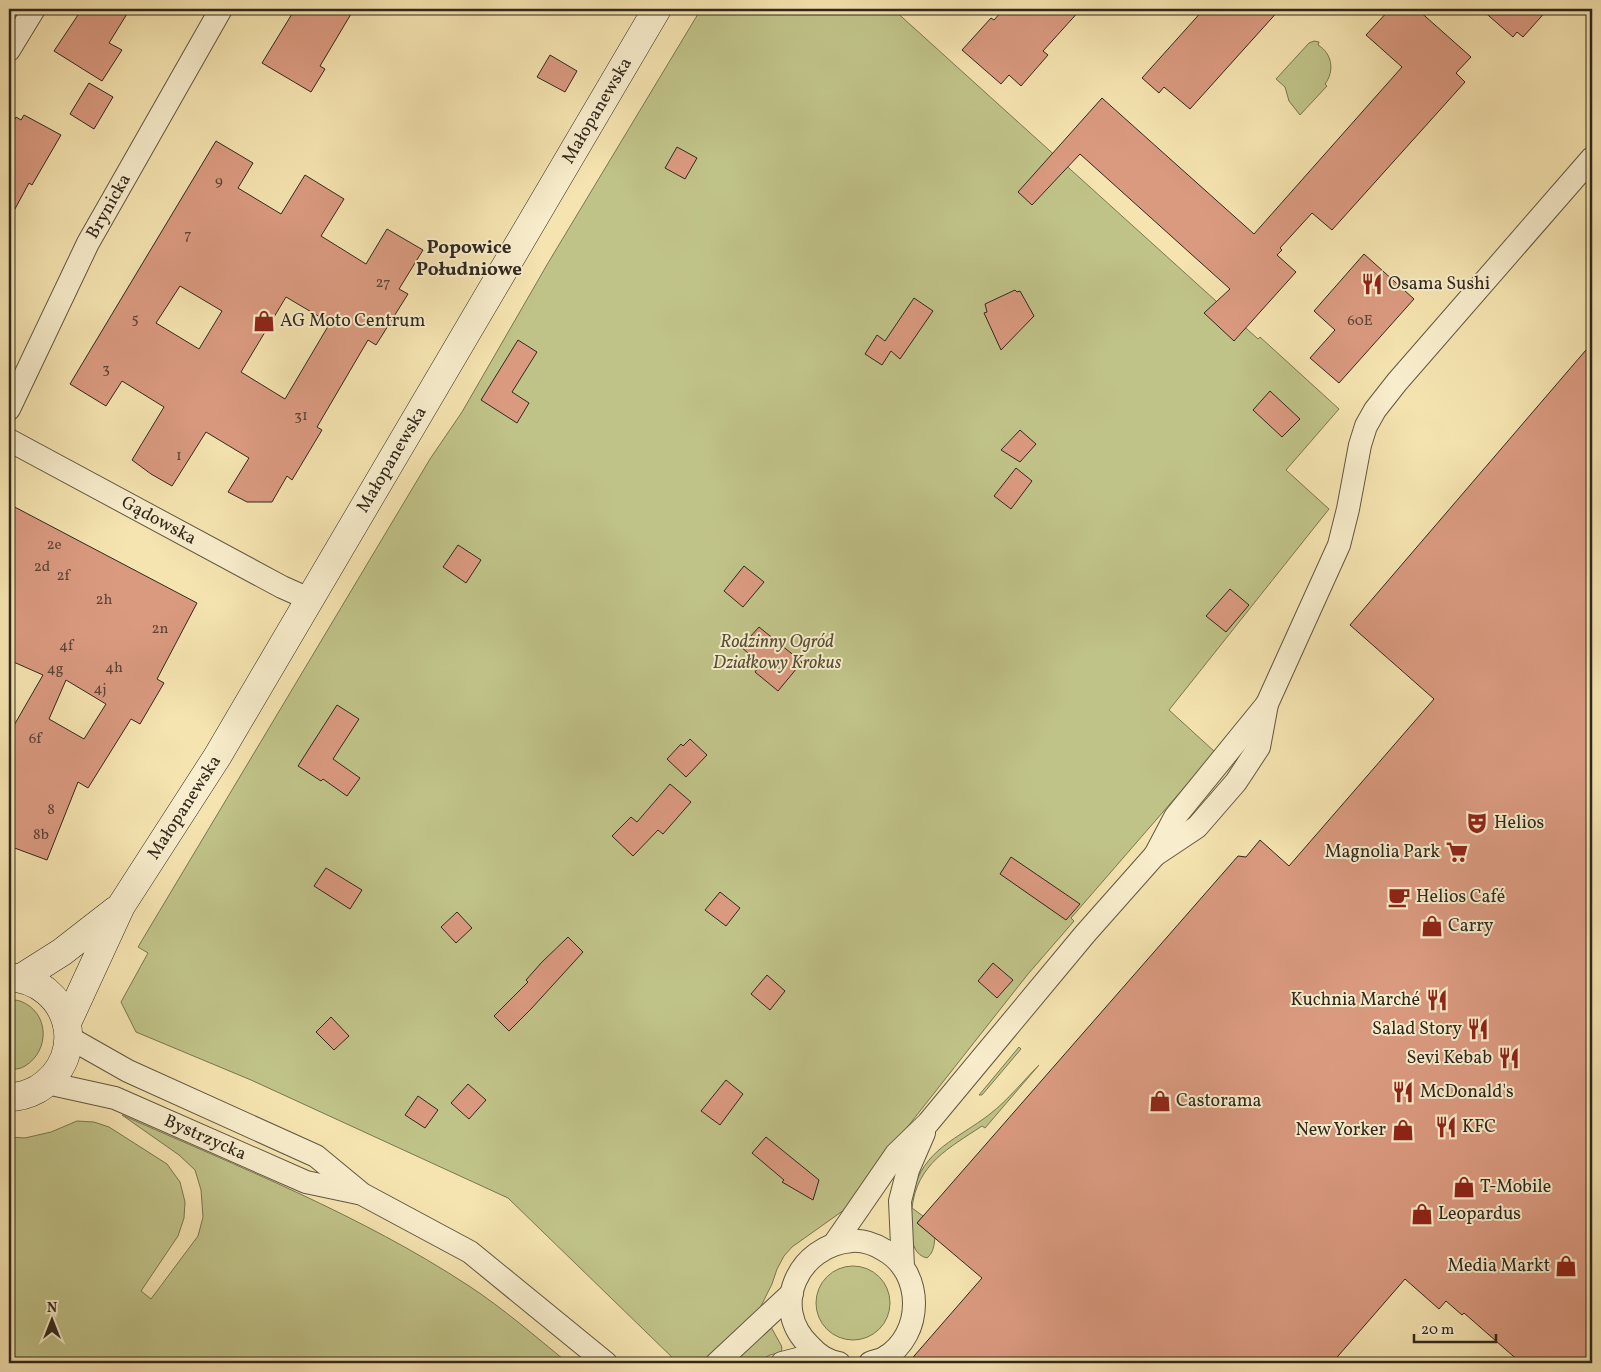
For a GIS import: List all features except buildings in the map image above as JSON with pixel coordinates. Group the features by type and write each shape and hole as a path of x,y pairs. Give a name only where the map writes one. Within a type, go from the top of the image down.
{"street":[{"path":"9,50 34,9"},
{"name":"Brynicka","path":"9,409 88,243 221,9"},
{"name":"Małopanewska","path":"47,1083 58,1070 66,1054 68,1030 121,906 217,756 657,9"},
{"path":"834,1244 896,1154 928,1123 1079,942 1156,855 1198,827 1236,782 1259,747 1267,704 1339,545 1348,510 1360,445 1366,426 1375,410 1397,382 1592,158"},
{"name":"Gądowska","path":"9,440 275,583 309,599"},
{"name":"Małopanewska","path":"15,977 62,952 121,906"},
{"path":"15,977 36,984 50,994 61,1007 68,1030"},
{"name":"Bystrzycka","path":"68,1030 128,1071 316,1156 362,1194 470,1252 606,1363"},
{"path":"9,1097 31,1093 47,1083"},
{"name":"Bystrzycka","path":"47,1083 116,1098 306,1182 362,1194"},
{"path":"903,1267 900,1201 908,1170 928,1123"},
{"path":"839,1363 817,1354 804,1342 796,1327 791,1311 792,1293 798,1274 810,1258 821,1249 834,1244 853,1241 873,1243 890,1253 903,1267 912,1284 916,1305 911,1325 901,1342 885,1357 870,1363"},
{"path":"717,1363 792,1293"},
{"path":"782,1363 817,1354"}],"green space":[{"name":"Rodzinny Ogród Działkowy Krokus","path":"701,9 893,9 1258,339 1260,337 1339,409 1286,470 1329,509 1169,710 1215,752 1071,918 1074,921 1028,974 844,1210 792,1247 784,1256 761,1306 708,1358 699,1363 678,1363 508,1198 251,1080 136,1032 121,1002 148,953 138,947 430,459 462,412 548,263"},
{"path":"1319,42 1318,45 1323,48 1329,57 1330,74 1325,84 1327,86 1300,115 1289,101 1285,87 1276,79 1309,43"},
{"path":"9,999 20,1001 30,1006 41,1022 43,1032 39,1051 33,1059 23,1067 10,1070"},
{"path":"1019,1047 1021,1049 982,1095 979,1095"},
{"path":"1039,1065 985,1128 982,1126 947,1150 936,1159 920,1180 912,1208 923,1216 917,1223 935,1237 931,1253 927,1258 923,1257 914,1246 909,1218 913,1193 918,1178 925,1166 943,1146 997,1109"},
{"path":"122,1115 299,1193 343,1214 428,1260 482,1295 520,1323 568,1363 9,1363 9,1137 25,1138 51,1132 77,1121 94,1122 109,1127 167,1164 180,1182 185,1202 184,1218 178,1236 141,1291 151,1299 198,1236 203,1217 201,1190 195,1170 179,1155"},
{"path":"853,1266 867,1269 879,1277 887,1289 890,1303 887,1317 879,1329 867,1337 853,1340 839,1337 827,1329 819,1317 816,1303 819,1289 827,1277 839,1269"},
{"path":"771,1327 781,1345 781,1352 754,1363 731,1363"}],"place":[{"name":"Osama Sushi","path":"1372,284"},
{"name":"AG Moto Centrum","path":"264,321"},
{"name":"Helios","path":"1477,823"},
{"name":"Magnolia Park","path":"1457,852"},
{"name":"Helios Café","path":"1399,897"},
{"name":"Carry","path":"1432,926"},
{"name":"Kuchnia Marché","path":"1437,1000"},
{"name":"Salad Story","path":"1478,1029"},
{"name":"Sevi Kebab","path":"1509,1058"},
{"name":"McDonald's","path":"1403,1092"},
{"name":"Castorama","path":"1160,1101"},
{"name":"KFC","path":"1446,1127"},
{"name":"New Yorker","path":"1403,1130"},
{"name":"T-Mobile","path":"1464,1187"},
{"name":"Leopardus","path":"1422,1214"},
{"name":"Media Markt","path":"1566,1266"}],"district":[{"name":"Popowice Południowe","path":"469,259"}]}
